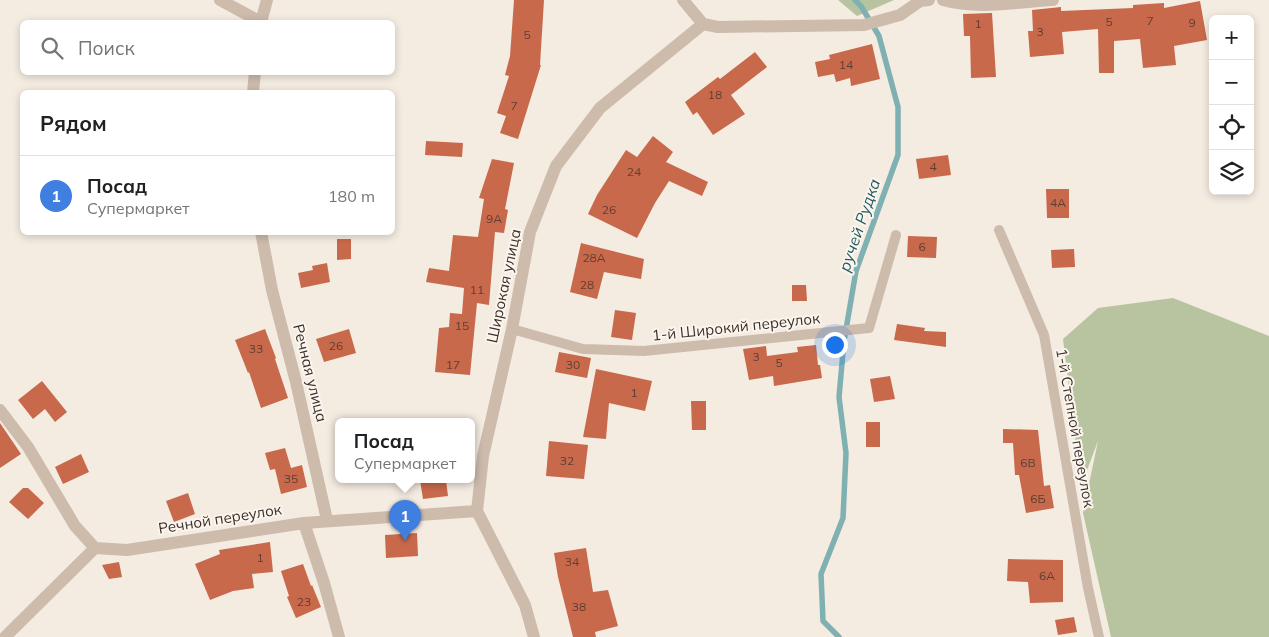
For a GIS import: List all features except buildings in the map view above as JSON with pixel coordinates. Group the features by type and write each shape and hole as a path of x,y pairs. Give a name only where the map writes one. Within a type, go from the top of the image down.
{"street":[{"path":"220,0 257,20"},
{"path":"262,20 267,0"},
{"path":"683,0 703,24 718,27 864,25 900,14 920,1 929,0"},
{"path":"943,0 977,6 1053,0"},
{"name":"Широкая улица","path":"477,511 483,456 512,329 530,232 556,166 600,108 703,24"},
{"path":"253,90 255,75"},
{"name":"Речная улица","path":"262,235 272,290 296,382 327,520"},
{"path":"0,410 28,447 76,526 96,548 5,637"},
{"path":"477,511 501,554 525,605 534,637"},
{"name":"Речной переулок","path":"96,548 126,550 327,520 477,511"},
{"path":"304,523 324,583 339,637"}],"lane":[{"name":"1-й Степной переулок","path":"999,230 1044,335 1088,588 1099,637"},
{"name":"1-й Широкий переулок","path":"512,329 583,349 644,351 869,328 896,235"}],"green space":[{"path":"838,0 894,0 857,16"},
{"path":"1173,298 1269,336 1269,637 1111,637 1083,513 1098,441 1081,486 1063,339 1098,308"}],"waterway":[{"name":"ручей Рудка","path":"839,637 823,621 821,574 843,518 846,453 839,397 844,341 856,271 898,155 898,107 879,36 861,6 855,0"}],"place":[{"name":"Посад","path":"405,541"}]}
